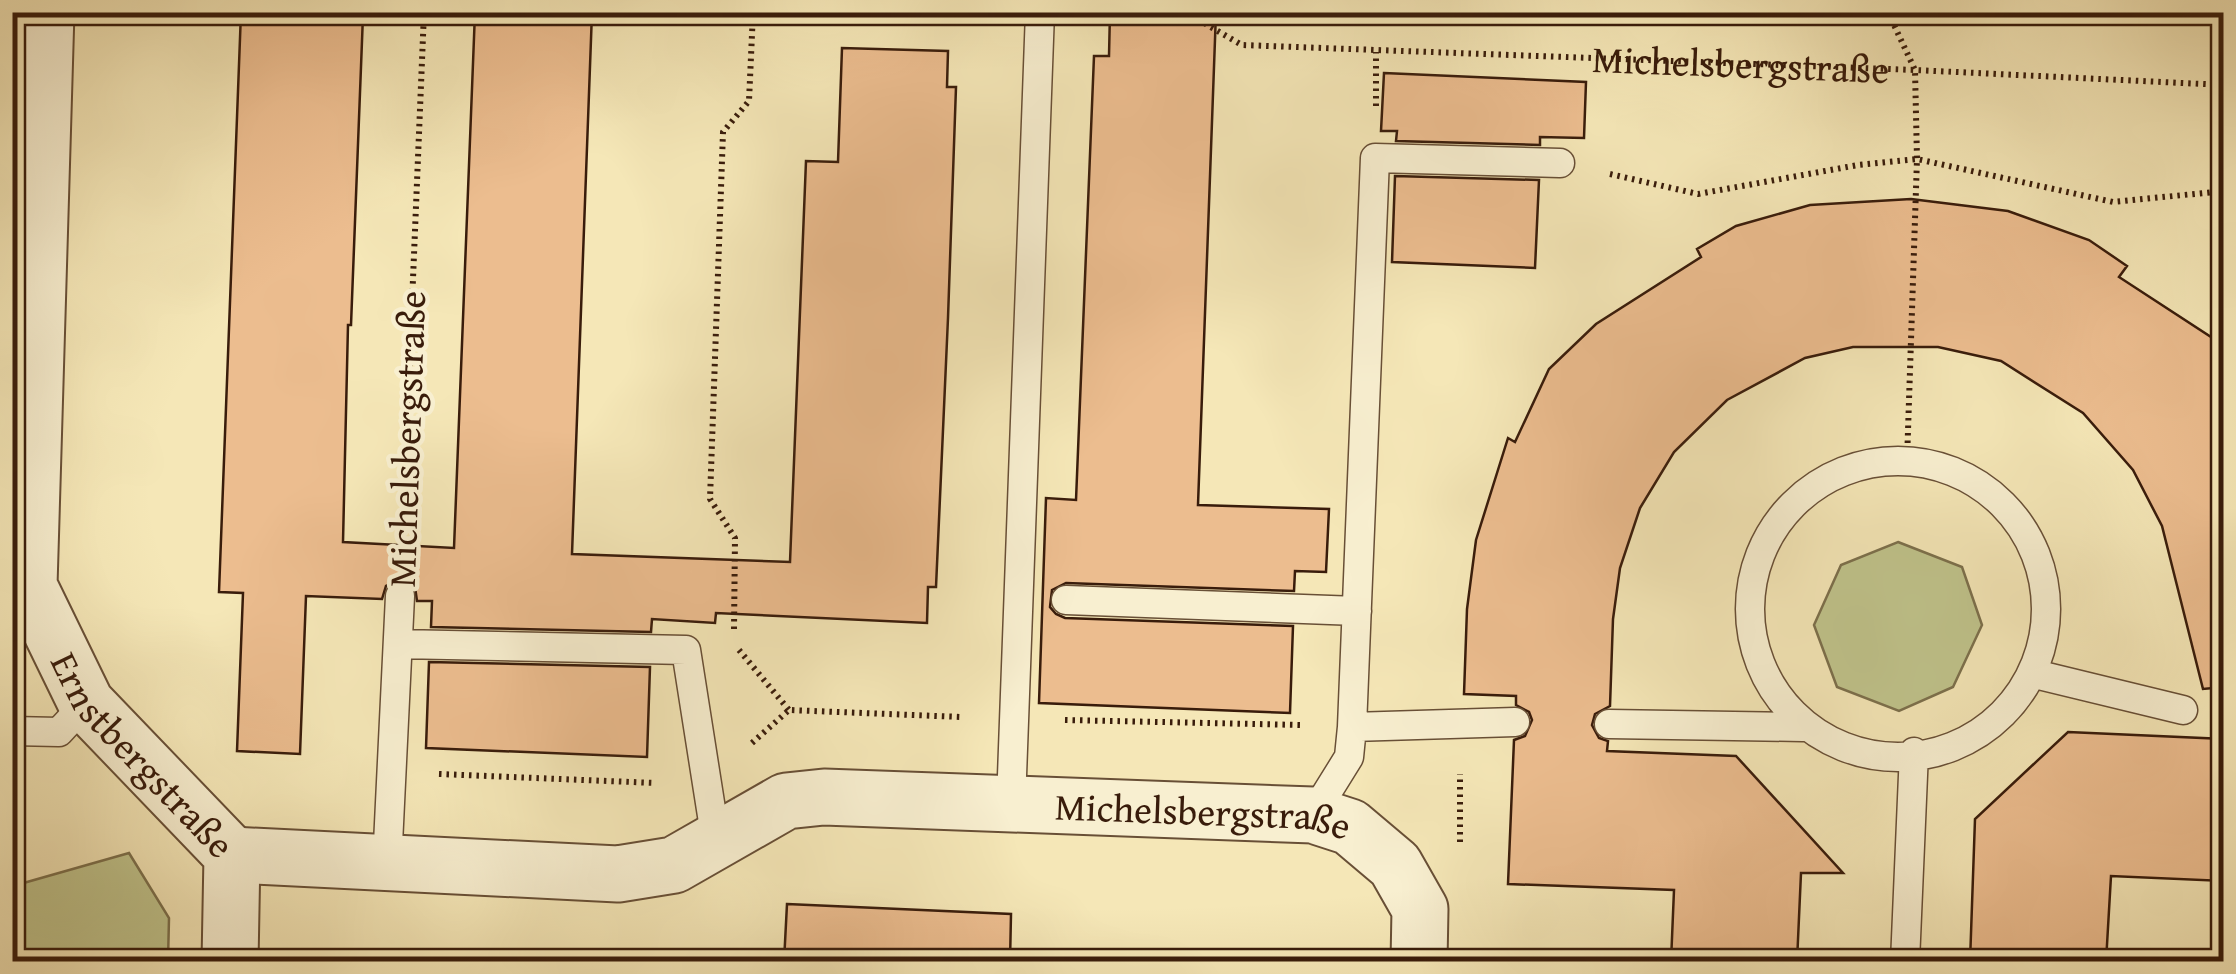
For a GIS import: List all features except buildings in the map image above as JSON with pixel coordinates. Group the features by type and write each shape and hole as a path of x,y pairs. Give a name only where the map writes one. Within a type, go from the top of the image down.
{"street":[{"name":"Ernstbergstraße","path":"46,12 28,586 86,703 232,855 230,962"},
{"name":"Michelsbergstraße","path":"232,855 618,874 674,864 786,802 824,797 1313,816 1350,827 1395,864 1420,935"}],"lane":[{"name":"Michelsbergstraße","path":"1011,802 1040,12"},
{"path":"1313,816 1349,757 1352,727 1375,158 1560,163"},
{"path":"1890,460 1954,471 1996,498 2027,535 2043,578 2046,613 2035,674 1993,723 1960,745 1878,756 1830,741 1803,727 1786,708 1758,661 1749,617 1752,578 1780,518 1812,488 1857,466 1890,460"},
{"name":"Michelsbergstraße","path":"387,864 400,596"},
{"path":"1066,600 1357,611"},
{"path":"398,644 686,650 716,841"},
{"path":"2035,674 2183,710"},
{"path":"12,732 59,732 86,703"},
{"path":"1352,727 1514,722"},
{"path":"1609,724 1803,727"},
{"path":"1905,962 1914,752"}],"path":[{"name":"Michelsbergstraße","path":"400,596 424,12"},
{"path":"753,12 749,102 723,132 710,499 735,538 734,645 789,710"},
{"name":"Michelsbergstraße","path":"1185,12 1242,45 1915,70 1917,159 1907,461"},
{"path":"1888,12 1915,70 2224,85"},
{"path":"1560,163 1698,194 1858,164 1917,159 2113,202 2224,191"},
{"path":"1420,935 1459,878 1461,724"}],"green space":[{"path":"1898,542 1962,567 1982,625 1953,687 1899,711 1837,687 1814,625 1841,565"},
{"path":"129,853 169,918 168,961 13,961 13,886"}]}
